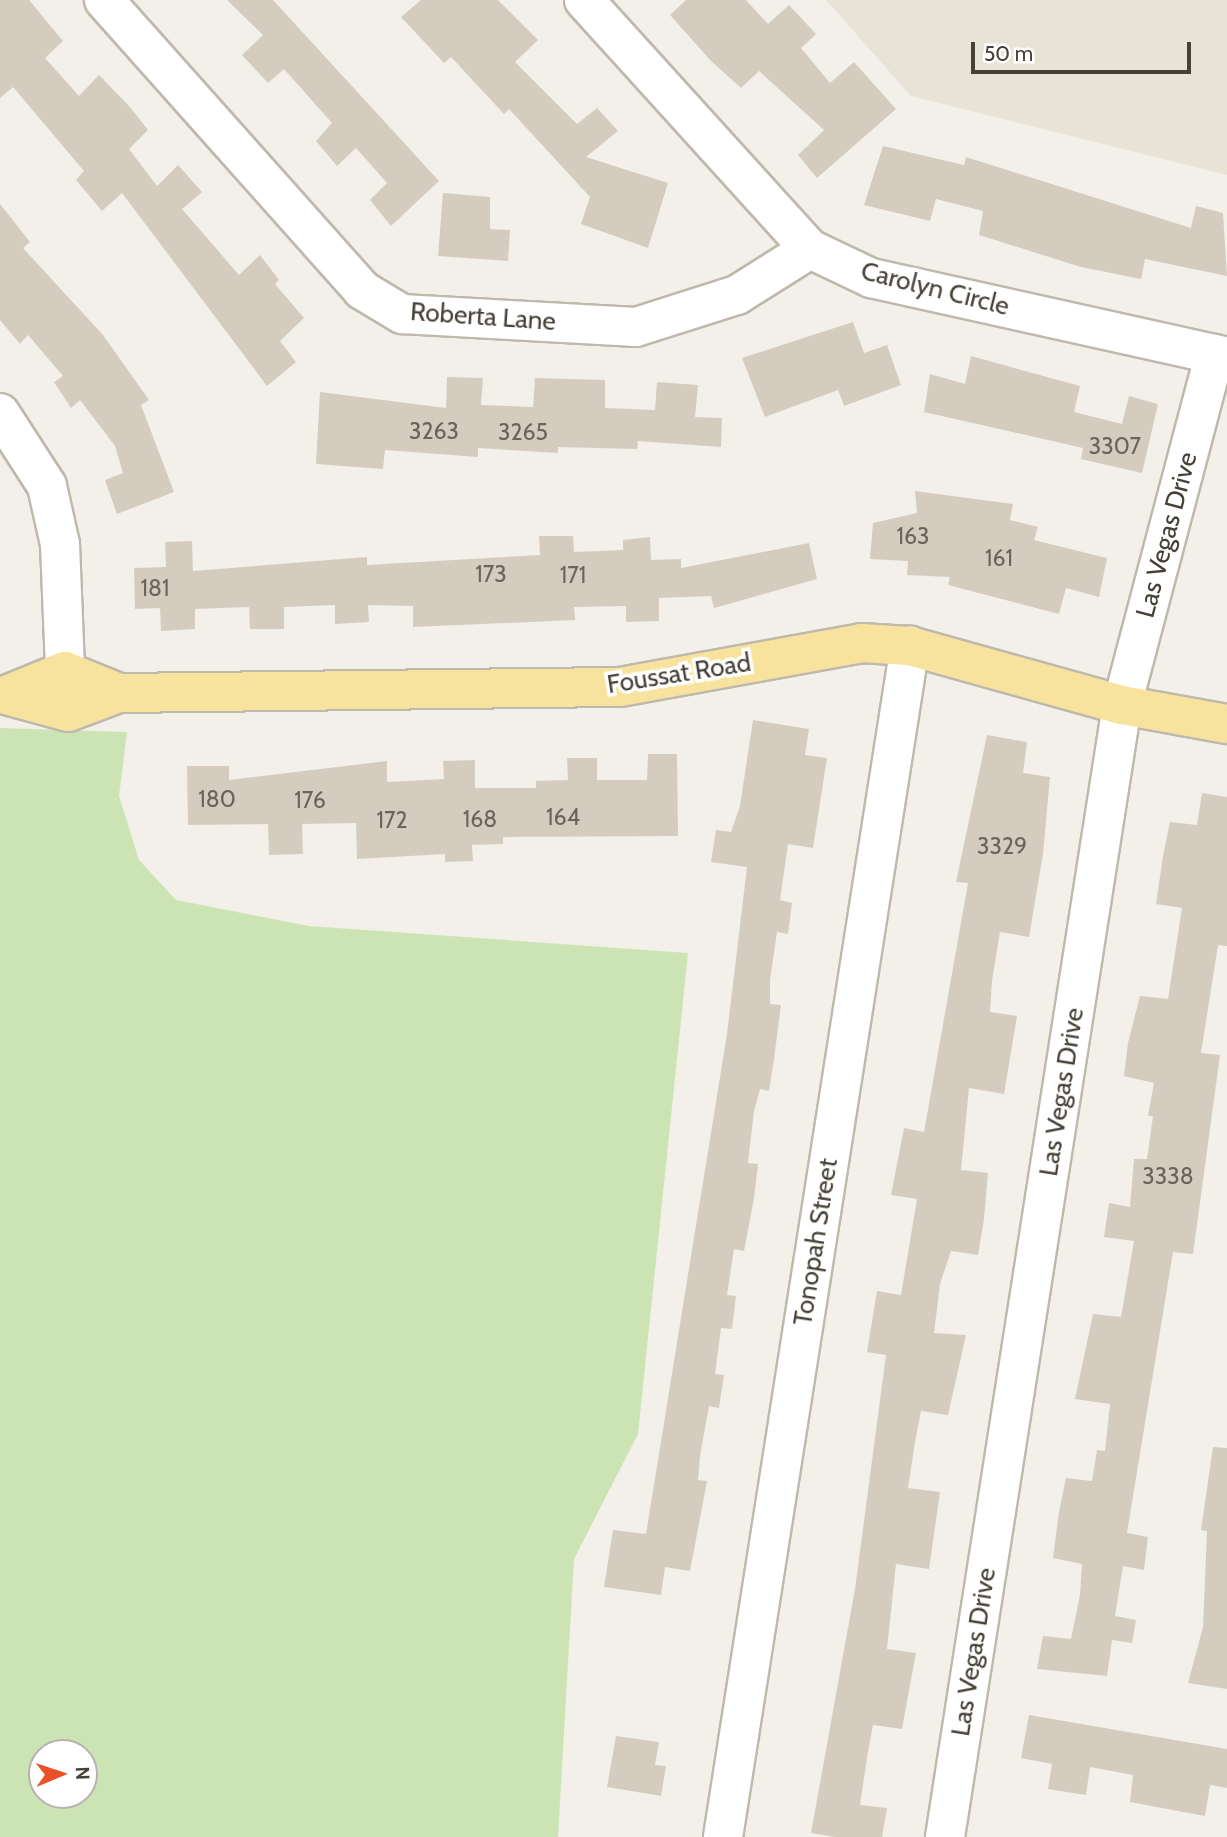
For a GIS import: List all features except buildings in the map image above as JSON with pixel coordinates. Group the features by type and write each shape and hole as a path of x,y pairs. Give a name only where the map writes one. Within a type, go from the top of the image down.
{"main road":[{"name":"Foussat Road","path":"3,696 68,712 119,693 620,687 861,643 910,646 1122,705 1227,724"},
{"name":"Foussat Road","path":"3,696 65,671 119,693"}],"street":[{"name":"Roberta Lane","path":"104,0 362,290 402,313 636,327 737,295 810,249"},
{"name":"Carolyn Circle","path":"584,0 810,249 871,278 1221,356"},
{"name":"Las Vegas Drive","path":"945,1837 1122,705 1221,356"},
{"path":"0,413 47,486 60,544 65,671"},
{"name":"Tonopah Street","path":"723,1837 910,646"}],"shaded area":[{"path":"826,0 1227,0 1227,175 911,96"}],"green space":[{"path":"0,728 127,732 119,796 139,860 176,900 309,926 688,953 638,1434 574,1559 558,1837 0,1837"}]}
